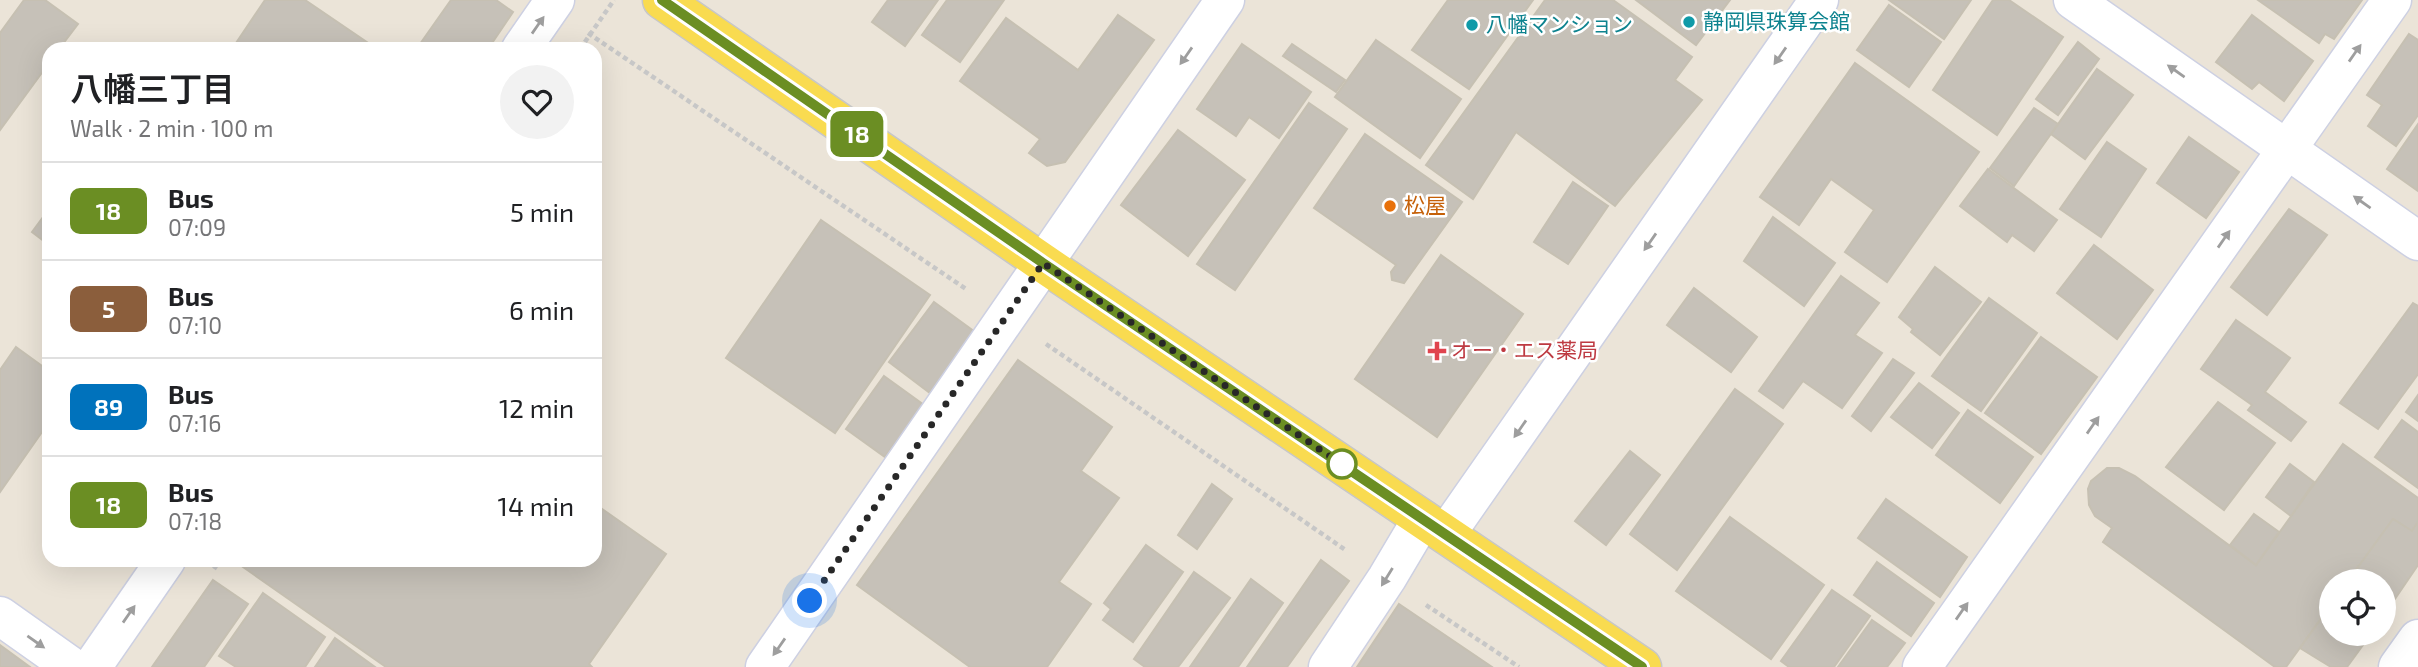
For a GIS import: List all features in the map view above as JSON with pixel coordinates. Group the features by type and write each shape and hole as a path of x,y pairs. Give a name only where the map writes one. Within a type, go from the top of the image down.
{"main road":[{"path":"662,0 1043,263 1642,667"}],"street":[{"path":"526,42 555,0"},
{"path":"765,667 1225,0"},
{"path":"1328,667 1387,579 1434,526 1819,0"},
{"path":"2073,0 2418,241"},
{"path":"1922,667 2392,0"},
{"path":"92,667 161,567"},
{"path":"0,616 72,667"},
{"path":"2398,667 2418,639"}],"path":[{"path":"585,42 614,0"}],"building":[{"path":"24,0 45,0 78,24 64,42 42,42 42,73 0,130 0,33"},
{"path":"265,0 305,0 367,42 237,42"},
{"path":"451,0 496,0 513,12 493,42 421,42"},
{"path":"888,0 938,0 905,46 872,22"},
{"path":"947,0 1004,0 960,62 922,35"},
{"name":"八幡マンション","path":"1448,0 1533,0 1469,89 1412,50"},
{"path":"1545,0 1613,0 1692,57 1675,80 1702,100 1615,206 1516,132 1473,199 1426,165"},
{"name":"静岡県珠算会館","path":"1636,0 1730,0 1696,45"},
{"path":"1889,0 1971,0 1944,39"},
{"path":"1993,0 2009,0 2063,37 1997,135 1933,90"},
{"path":"2258,0 2362,0 2334,39 2325,34 2319,43"},
{"path":"1889,5 1941,42 1909,87 1857,50"},
{"path":"1118,15 1154,40 1065,162 1047,166 1029,153 1040,139 960,81 1006,18 1078,70"},
{"path":"2252,15 2313,61 2284,101 2259,82 2252,89 2216,62"},
{"path":"2409,34 2418,40 2418,115 2396,146 2368,126 2382,105 2367,95"},
{"path":"1376,40 1461,99 1420,158 1335,97"},
{"path":"2078,42 2099,59 2058,115 2036,99"},
{"path":"1242,44 1311,92 1279,138 1249,117 1236,136 1197,109"},
{"path":"1292,44 1345,80 1336,92 1283,56"},
{"path":"1855,63 1979,152 1887,282 1845,252 1874,210 1831,179 1799,225 1760,197"},
{"path":"2097,69 2133,95 2085,159 2051,134"},
{"path":"1309,103 1347,129 1235,290 1197,264"},
{"path":"2034,108 2058,124 2014,186 1990,168"},
{"path":"2418,124 2418,191 2387,169"},
{"path":"1178,130 1245,180 1188,256 1121,205"},
{"path":"1365,134 1462,202 1404,283 1392,280 1391,272 1396,265 1314,208"},
{"path":"2189,137 2239,172 2206,218 2157,183"},
{"path":"2107,142 2146,169 2101,237 2060,209"},
{"path":"1988,169 2057,220 2034,251 2012,235 2007,242 1960,206"},
{"path":"1573,182 1608,206 1568,264 1534,242"},
{"path":"2289,209 2327,235 2267,315 2231,287"},
{"path":"1773,217 1835,263 1804,306 1744,261"},
{"path":"42,218 42,240 32,232"},
{"path":"821,220 930,295 835,433 726,358"},
{"path":"2094,245 2153,290 2117,339 2057,293"},
{"path":"1441,255 1523,314 1437,437 1355,379"},
{"path":"1935,267 1981,302 1940,355 1911,332 1913,329 1899,317"},
{"path":"1841,276 1879,303 1855,335 1882,353 1842,408 1803,381 1783,408 1759,391"},
{"path":"1694,288 1757,337 1731,372 1667,325"},
{"path":"1989,298 2037,333 1981,411 1932,376"},
{"path":"934,302 975,332 930,393 889,362"},
{"path":"2413,303 2418,306 2418,374 2378,429 2340,403"},
{"path":"2236,320 2290,358 2265,392 2306,422 2291,441 2248,410 2252,405 2201,369"},
{"path":"2041,337 2097,377 2041,454 1985,413"},
{"path":"16,347 42,366 42,432 0,492 0,370"},
{"path":"1893,359 1914,373 1871,431 1852,416"},
{"path":"1018,360 1112,427 1081,471 1119,498 1059,582 1091,604 1047,667 970,667 857,585"},
{"path":"884,376 924,405 885,457 846,429"},
{"path":"1919,383 1959,413 1932,448 1891,417"},
{"path":"1735,389 1783,424 1677,570 1630,534"},
{"path":"2418,395 2418,421 2406,412"},
{"path":"2218,402 2275,443 2224,510 2166,467"},
{"path":"1968,410 2033,457 2000,503 1936,455"},
{"path":"2402,420 2418,432 2418,488 2375,457"},
{"path":"2343,444 2418,498 2418,522 2412,531 2393,519 2357,569 2319,569 2319,622 2286,667 2275,667 2103,542 2112,528 2095,516 2089,505 2088,489 2091,481 2107,468 2119,468 2135,476 2256,565"},
{"path":"1630,451 1660,475 1606,545 1575,521"},
{"path":"2290,464 2314,482 2291,516 2266,497"},
{"path":"1212,484 1232,499 1197,549 1178,535"},
{"path":"1886,499 1967,557 1940,597 1858,538"},
{"path":"602,509 666,554 589,664 592,667 386,667 243,567 602,567"},
{"path":"2254,514 2279,532 2256,565 2230,545"},
{"path":"1730,517 1824,585 1771,659 1676,591"},
{"path":"2393,519 2412,531 2418,522 2418,565 2396,597 2396,569 2357,569"},
{"path":"1146,545 1183,572 1133,642 1103,620 1111,609 1104,603"},
{"path":"1321,560 1349,581 1287,667 1247,667"},
{"path":"1877,562 1934,603 1911,636 1854,595"},
{"path":"1194,572 1230,598 1178,667 1145,667 1134,659"},
{"path":"1251,579 1283,603 1238,667 1190,667"},
{"path":"213,580 248,604 204,667 152,667"},
{"path":"1832,590 1870,616 1834,667 1789,667 1781,661"},
{"path":"263,593 325,637 305,667 236,667 219,656"},
{"path":"1399,604 1492,667 1357,667"},
{"path":"1872,620 1905,643 1887,667 1838,667"},
{"path":"2319,622 2319,646 2362,646 2347,667 2331,667 2300,648"},
{"path":"335,638 375,667 315,667"},
{"path":"0,645 30,667 0,667"}],"bus line":[{"name":"18","path":"662,0 1043,263 1642,667"}],"place":[{"name":"静岡県珠算会館","path":"1689,22"},
{"name":"八幡マンション","path":"1472,25"},
{"name":"松屋","path":"1390,206"},
{"name":"オー・エス薬局","path":"1437,351"}],"route":[{"path":"810,601 1043,263 1349,469 1342,464"}]}
